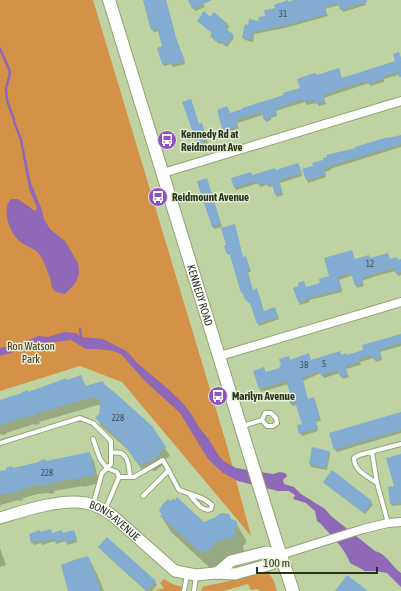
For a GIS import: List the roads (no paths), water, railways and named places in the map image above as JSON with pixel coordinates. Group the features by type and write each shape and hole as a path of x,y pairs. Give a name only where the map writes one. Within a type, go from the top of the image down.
{"main road":[{"name":"KENNEDY ROAD","path":"109,0 220,356 280,555 293,591"}],"street":[{"path":"163,173 401,101"},
{"path":"220,356 401,302"},
{"name":"BONIS AVENUE","path":"0,518 68,502 81,502 93,505 114,516 175,571 191,575"},
{"path":"191,575 217,573 231,561 266,552 280,555 363,529 388,523 401,522"}],"lane":[{"path":"0,443 80,418 93,423 111,441 111,464 102,473 93,505"},
{"path":"240,426 262,420"},
{"path":"93,439 100,459 107,468 117,472 119,477 105,510"},
{"path":"377,483 360,472 354,464 354,458 401,444"},
{"path":"111,452 120,453 126,458 129,466 130,477"},
{"path":"372,452 377,483 388,523"},
{"path":"119,477 134,477 163,460 179,490 208,501 212,505 211,509 208,511 204,510 189,494"},
{"path":"143,496 169,470"},
{"path":"184,591 191,575"},
{"path":"191,575 194,591"}],"waterway":[{"path":"0,49 10,74 6,88 7,100 14,120"},
{"path":"80,329 81,337"}],"place":[{"name":"Kennedy Rd at Reidmount Ave","path":"167,140"},
{"name":"Reidmount Avenue","path":"158,197"},
{"name":"Marilyn Avenue","path":"218,396"}],"park label":[{"name":"Ron Watson Park","path":"31,352"}]}
